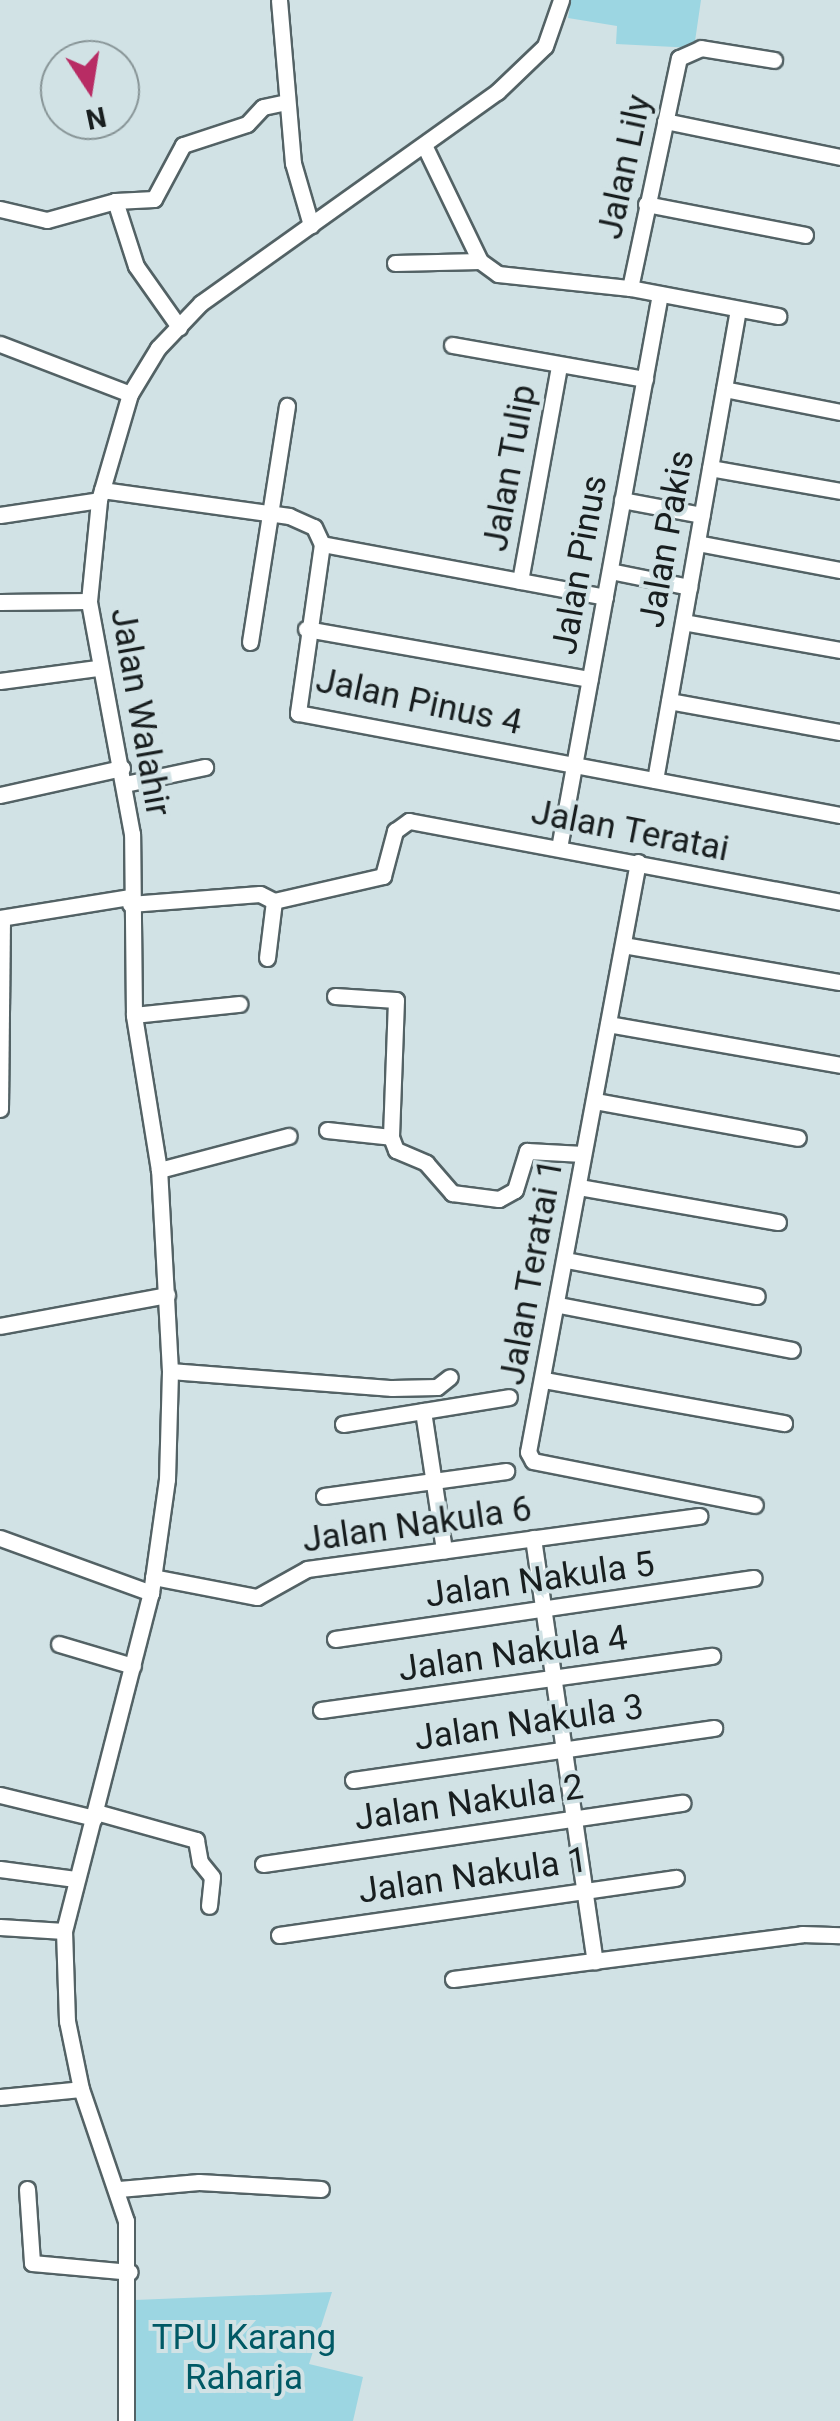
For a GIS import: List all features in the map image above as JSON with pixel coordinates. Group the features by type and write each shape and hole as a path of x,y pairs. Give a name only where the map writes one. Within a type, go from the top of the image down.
{"street":[{"path":"278,0 293,163 311,225"},
{"name":"Jalan Walahir","path":"126,2421 130,2272 119,2189 81,2089 67,2021 64,1930 152,1585 167,1479 170,1371 159,1170 134,1014 132,834 123,776 97,668 89,601 100,495 130,394 201,303 496,92 545,46 561,0"},
{"name":"Jalan Lily","path":"630,288 680,58 701,48 774,60"},
{"path":"0,209 48,220 115,201 154,200 183,145 246,124 263,107 286,102"},
{"path":"665,121 840,157"},
{"path":"424,144 480,260 498,274 630,288 778,316"},
{"path":"115,201 136,266 179,327"},
{"path":"646,204 805,235"},
{"path":"396,263 480,260"},
{"name":"Jalan Pinus","path":"559,848 660,294"},
{"name":"Jalan Pakis","path":"655,780 738,309"},
{"path":"0,344 130,394"},
{"path":"452,345 645,379"},
{"name":"Jalan Tulip","path":"520,581 559,366"},
{"path":"724,389 840,412"},
{"path":"250,642 287,406"},
{"path":"710,468 840,491"},
{"path":"0,515 100,495 272,512 304,520 322,544 605,597"},
{"path":"622,500 702,515"},
{"name":"Jalan Pinus 4","path":"322,544 306,628 298,712 574,765"},
{"path":"697,544 840,570"},
{"path":"610,571 689,587"},
{"path":"0,602 89,601"},
{"path":"683,622 840,650"},
{"path":"306,628 590,679"},
{"path":"0,682 97,668"},
{"path":"669,701 840,732"},
{"path":"574,765 840,814"},
{"path":"0,795 205,767"},
{"name":"Jalan Teratai","path":"274,901 383,876 395,831 409,821 840,902"},
{"name":"Jalan Teratai 1","path":"638,862 559,1305 528,1452 533,1461 755,1505"},
{"path":"0,1109 1,918 130,901 260,894 274,901 267,958"},
{"path":"622,945 840,982"},
{"path":"334,996 396,1000 390,1137 396,1150 426,1163 462,1197 506,1197 528,1151 583,1154"},
{"path":"134,1014 239,1004"},
{"path":"608,1024 840,1065"},
{"path":"595,1102 798,1138"},
{"path":"327,1130 390,1137"},
{"path":"159,1170 289,1136"},
{"path":"579,1187 778,1222"},
{"path":"566,1260 756,1296"},
{"path":"0,1326 167,1294"},
{"path":"559,1305 792,1350"},
{"path":"170,1371 392,1388 437,1387 450,1377"},
{"path":"544,1380 784,1422"},
{"path":"343,1424 509,1397"},
{"path":"423,1411 444,1550"},
{"path":"324,1496 506,1471"},
{"name":"Jalan Nakula 6","path":"0,1538 152,1585 257,1598 307,1569 699,1516"},
{"path":"533,1538 596,1961"},
{"name":"Jalan Nakula 5","path":"334,1638 754,1578"},
{"path":"59,1644 133,1666"},
{"name":"Jalan Nakula 4","path":"321,1710 712,1656"},
{"name":"Jalan Nakula 3","path":"354,1780 714,1728"},
{"path":"0,1795 196,1840 200,1862 212,1876 209,1906"},
{"name":"Jalan Nakula 2","path":"263,1864 683,1803"},
{"path":"0,1869 75,1878"},
{"name":"Jalan Nakula 1","path":"279,1935 676,1878"},
{"path":"0,1927 64,1930"},
{"path":"454,1980 802,1934 840,1936"},
{"path":"0,2098 81,2089"},
{"path":"119,2189 199,2182 321,2190"},
{"path":"27,2189 32,2264 130,2272"}],"green space":[{"path":"571,0 701,0 694,48 616,44 617,26 568,18"},
{"name":"TPU Karang Raharja","path":"332,2292 309,2364 363,2377 353,2421 136,2421 135,2300"}]}
